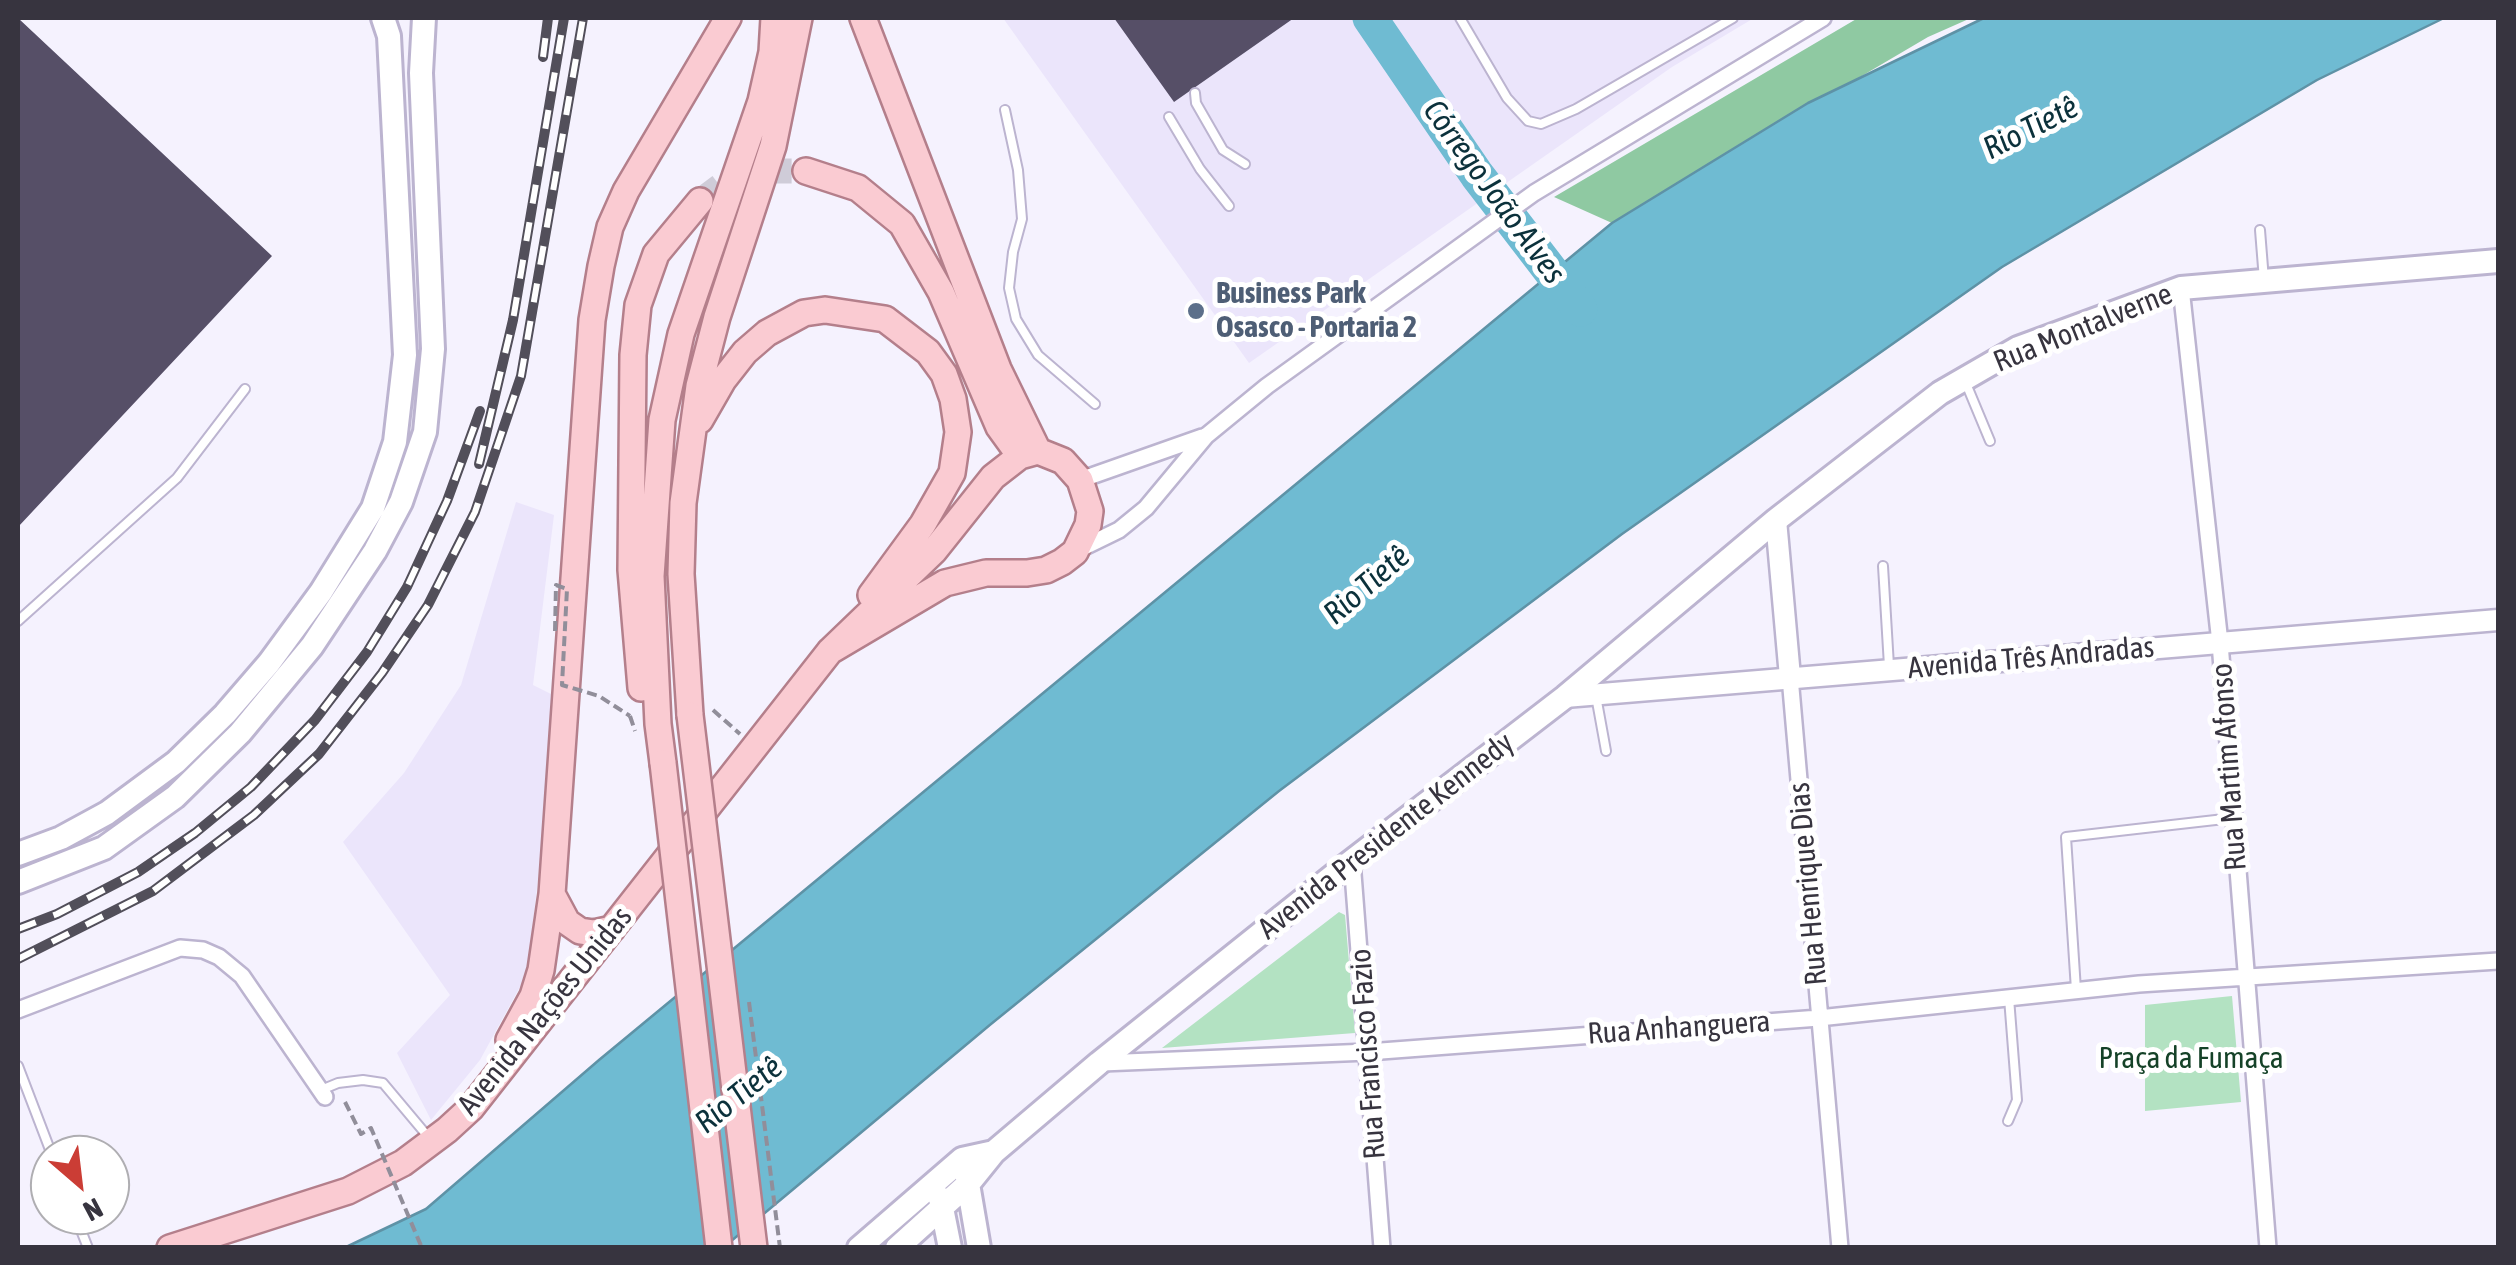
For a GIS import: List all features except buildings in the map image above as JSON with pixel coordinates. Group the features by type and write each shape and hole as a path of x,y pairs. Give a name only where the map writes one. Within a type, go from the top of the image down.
{"main road":[{"path":"18,854 61,838 107,813 176,762 270,662 321,592 373,508 396,442 405,355 389,36 383,18"},
{"path":"18,882 104,848 175,797 240,733 312,646 375,550 401,502 425,432 433,349 421,73 424,18"},
{"path":"470,1108 532,996 541,970 552,894 592,320 600,266 610,227 626,191 728,18"},
{"path":"719,1248 658,724 651,576 662,420 680,334 761,101 772,52 774,18"},
{"path":"754,1248 701,713 682,629 683,503 699,386 717,317 773,146 799,18"},
{"path":"864,18 1029,454"},
{"path":"806,171 858,188 902,224 941,292 1000,427 1029,454 1063,461 1080,480 1090,511 1075,552"},
{"path":"658,724 645,703 639,681 630,570 632,355 638,305 656,254 700,201"},
{"name":"Rua Montalverne","path":"1776,520 1940,393 2018,348 2181,288 2498,262"},
{"path":"692,434 722,380 744,352 767,333 804,313 825,310 884,318 928,352 944,374 954,398 956,446 952,472 937,500 830,651"},
{"name":"Avenida Nações Unidas","path":"170,1248 348,1191 403,1163 470,1108 830,651 945,538 993,478 1029,454"},
{"path":"937,500 945,538 966,565 986,573"},
{"name":"Avenida Presidente Kennedy","path":"896,1248 968,1182 994,1152 1098,1063 1564,697 1776,520"},
{"name":"Avenida Nações Unidas","path":"830,651 946,582 986,573 1046,570 1075,552"},
{"path":"552,894 567,922 580,931 612,929"},
{"name":"Avenida Presidente Kennedy","path":"859,1248 962,1159 994,1152"},
{"path":"962,1159 979,1248"},
{"path":"935,1180 950,1248"}],"street":[{"path":"1075,552 1119,530 1146,508 1206,436 1267,386 1534,193 1824,18"},
{"name":"Rua Martim Afonso","path":"2181,288 2220,643 2268,1248"},
{"path":"1080,480 1206,436"},
{"name":"Rua Henrique Dias","path":"1776,520 1840,1248"},
{"name":"Avenida Três Andradas","path":"1564,697 2498,620"},
{"name":"Rua Francisco Fazio","path":"1352,860 1382,1248"},
{"path":"18,1010 180,948 204,950 242,976 322,1094"},
{"name":"Rua Anhanguera","path":"1098,1063 1368,1052 1820,1018 2076,991 2498,961"}],"lane":[{"path":"1460,18 1507,98 1528,121 1541,124 1576,109 1733,18"},
{"path":"1195,93 1196,103 1223,150 1245,164"},
{"path":"1006,110 1018,170 1022,219 1012,252 1009,288 1016,320 1038,355 1095,404"},
{"path":"1169,118 1228,206"},
{"path":"2260,230 2264,281"},
{"path":"1964,379 1990,441"},
{"path":"18,621 176,478 245,389"},
{"path":"1883,566 1889,669"},
{"path":"1595,694 1606,750"},
{"path":"2076,991 2066,837 2232,818"},
{"path":"2008,998 2016,1100 2008,1121"},
{"path":"18,1066 44,1135"},
{"path":"322,1094 338,1084 362,1080 384,1083 433,1142"}],"path":[{"path":"555,631 556,585 568,589 562,685 599,696 630,716"},
{"path":"701,713 754,747"},
{"path":"346,1102 361,1134 370,1128 422,1248"}],"shaded area":[{"path":"1003,18 1754,18 1672,67 1249,363"},
{"path":"516,502 554,515 533,685 559,698 527,974 480,1060 431,1120 397,1053 450,995 343,842 404,773 461,685"}],"green space":[{"path":"1858,18 1971,18 1928,37 1612,223 1554,197"},
{"path":"1339,912 1345,915 1355,1033 1162,1048"},
{"name":"Praça da Fumaça","path":"2232,996 2241,1102 2145,1111 2145,1005"}],"water":[{"name":"Rio Tietê","path":"1984,18 2444,18 2317,80 2002,267 1622,534 1279,791 724,1247 344,1248 426,1209 599,1060 1612,223 1808,103"}],"waterway":[{"name":"Córrego João Alves","path":"1370,18 1477,175 1580,309"}],"tunnel":[{"path":"700,201 720,186 743,177 769,171 806,171"}],"railway":[{"path":"543,57 548,18"},
{"path":"479,464 513,320 564,18"},
{"path":"18,959 153,891 254,815 319,754 382,673 428,605 475,512 521,376 583,18"},
{"path":"18,929 57,914 138,872 195,833 251,787 315,720 367,652 407,587 447,501 480,411"}],"place":[{"name":"Business Park Osasco - Portaria 2","path":"1196,311"}]}
